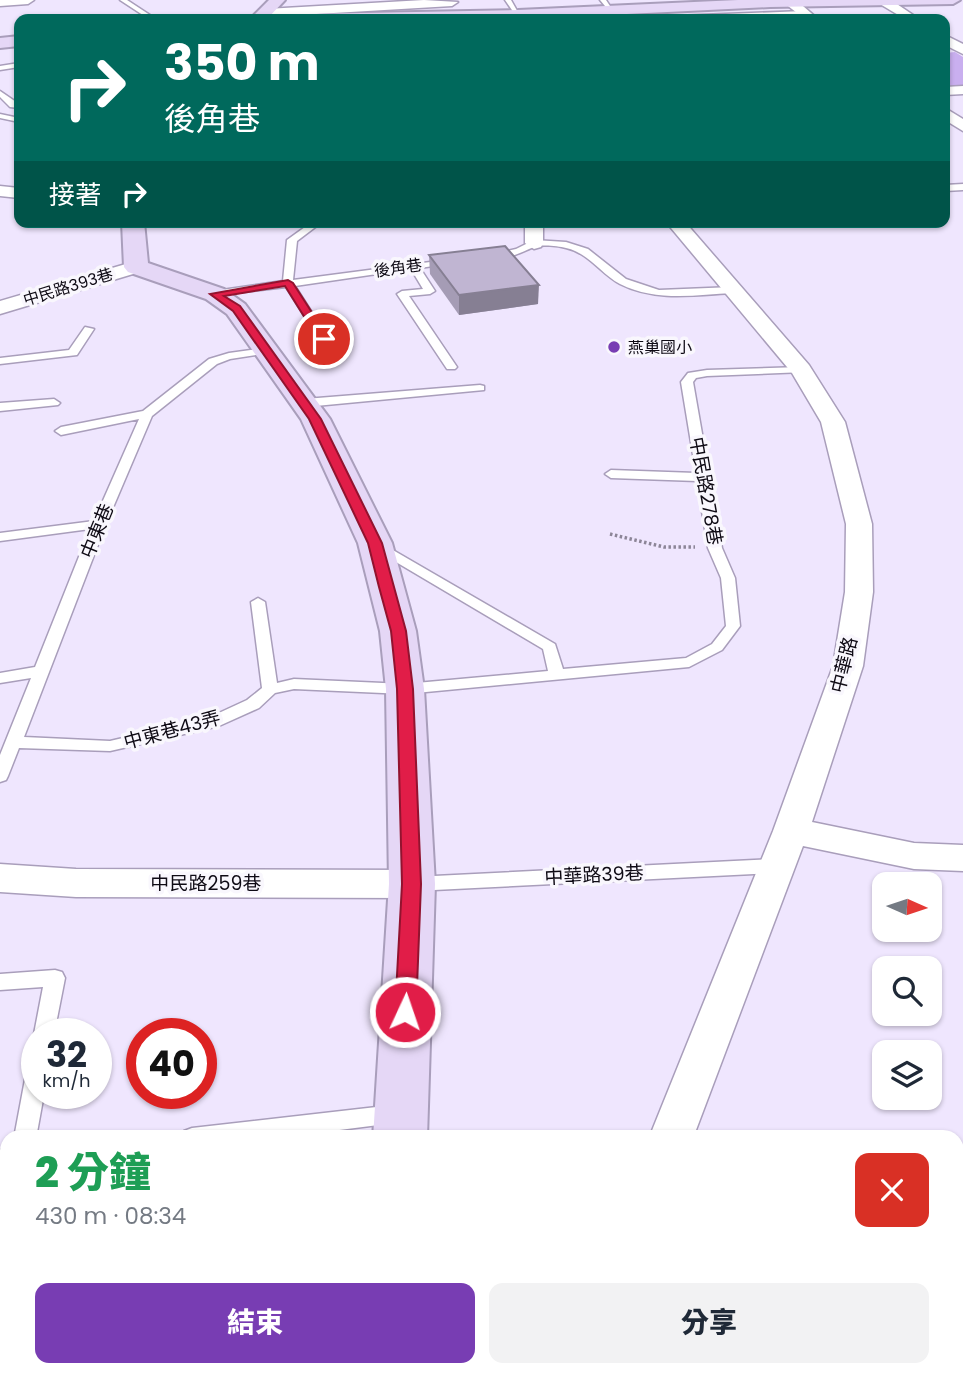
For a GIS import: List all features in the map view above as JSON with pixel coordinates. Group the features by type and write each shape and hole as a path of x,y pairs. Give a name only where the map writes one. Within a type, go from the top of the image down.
{"street":[{"path":"0,2 29,0"},
{"path":"264,14 278,0"},
{"path":"541,14 607,5 802,11 884,1 953,0"},
{"path":"884,1 905,14"},
{"path":"316,14 451,9 494,14"},
{"path":"406,14 451,9"},
{"path":"133,228 136,267 215,294 236,309 315,419 375,543 398,631 405,689 412,884 400,1126"},
{"path":"534,228 534,243"},
{"name":"中華路","path":"674,1130 791,831 848,666 859,592 859,524 833,422 801,370 680,228"},
{"name":"中民路393巷","path":"0,308 136,267"},
{"path":"791,831 914,856 963,858"},
{"name":"中民路259巷","path":"0,878 76,883 412,884"}],"lane":[{"path":"123,0 145,14"},
{"path":"745,14 802,11"},
{"path":"0,92 10,90"},
{"path":"0,92 14,105"},
{"path":"309,228 292,240 288,283 324,339"},
{"path":"479,257 517,252 534,243 578,247 622,281 659,293 733,290"},
{"name":"後角巷","path":"215,294 466,259"},
{"path":"414,266 430,291 402,295 451,367"},
{"path":"0,361 74,353 89,329"},
{"name":"中東巷","path":"0,776 99,524 147,415 201,372 205,365 224,358 264,351"},
{"name":"中民路278巷","path":"405,689 689,662 717,647 733,626 728,578 715,548 687,382 692,375 801,370"},
{"path":"305,403 480,388"},
{"path":"0,407 54,403"},
{"path":"61,431 147,415"},
{"path":"611,474 703,477"},
{"path":"0,537 99,524"},
{"path":"375,543 550,647 557,676"},
{"path":"258,603 270,689"},
{"path":"0,678 42,671"},
{"name":"中東巷43弄","path":"14,742 110,746 213,722 253,704 270,689 294,684 405,689"},
{"name":"中華路39巷","path":"412,884 776,866"},
{"path":"0,982 55,978 47,1018"},
{"path":"26,1130 30,1109"},
{"path":"331,1130 400,1126"}],"path":[{"path":"610,534 664,547 715,548"}],"shaded area":[{"path":"950,52 955,52 963,57 963,87 950,86"}],"building":[{"path":"505,246 539,285 459,295 429,255"}],"place":[{"name":"燕巢國小","path":"614,347"}],"route":[{"path":"324,339 288,283 215,294 236,309 315,419 375,543 387,587 398,631 405,689 412,884 405,1012"}]}
